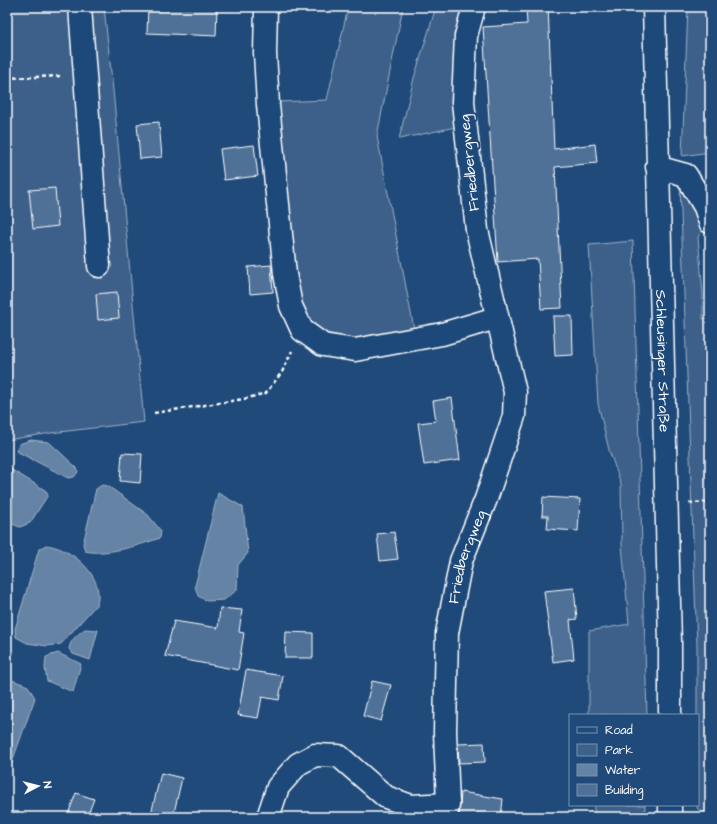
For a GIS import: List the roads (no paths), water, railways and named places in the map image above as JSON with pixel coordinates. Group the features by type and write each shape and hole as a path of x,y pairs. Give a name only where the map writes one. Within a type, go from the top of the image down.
{"street":[{"path":"80,7 99,266"},
{"path":"266,7 265,53 268,104 284,274 290,306 302,330 323,345 355,350 442,334 496,318"},
{"name":"Friedbergweg","path":"268,817 278,787 298,764 315,755 339,756 386,797 411,806 447,811 445,732 447,633 461,561 486,499 514,416 515,392 496,318 477,230 463,102 466,36 474,7"},
{"name":"Schleusinger Straße","path":"654,7 670,643 670,714"},
{"path":"657,167 686,175 705,207 710,222"},
{"path":"670,806 670,817"}],"water":[{"path":"31,440 49,442 77,468 78,472 74,477 68,478 16,451 19,444"},
{"path":"7,467 45,490 48,495 30,523 20,527 7,522"},
{"path":"102,485 108,486 148,515 161,531 160,538 133,547 113,551 85,551 83,544 96,489"},
{"path":"218,493 243,507 248,553 238,565 237,590 224,600 207,601 198,596 195,586"},
{"path":"46,545 56,547 66,552 84,565 96,583 98,594 97,604 61,644 47,646 27,643 16,637 15,629 39,549"},
{"path":"85,629 98,630 90,660 73,654 69,649 77,635"},
{"path":"58,653 81,664 73,692 47,681 45,668 46,657"},
{"path":"7,678 28,686 35,698 7,776"}]}
